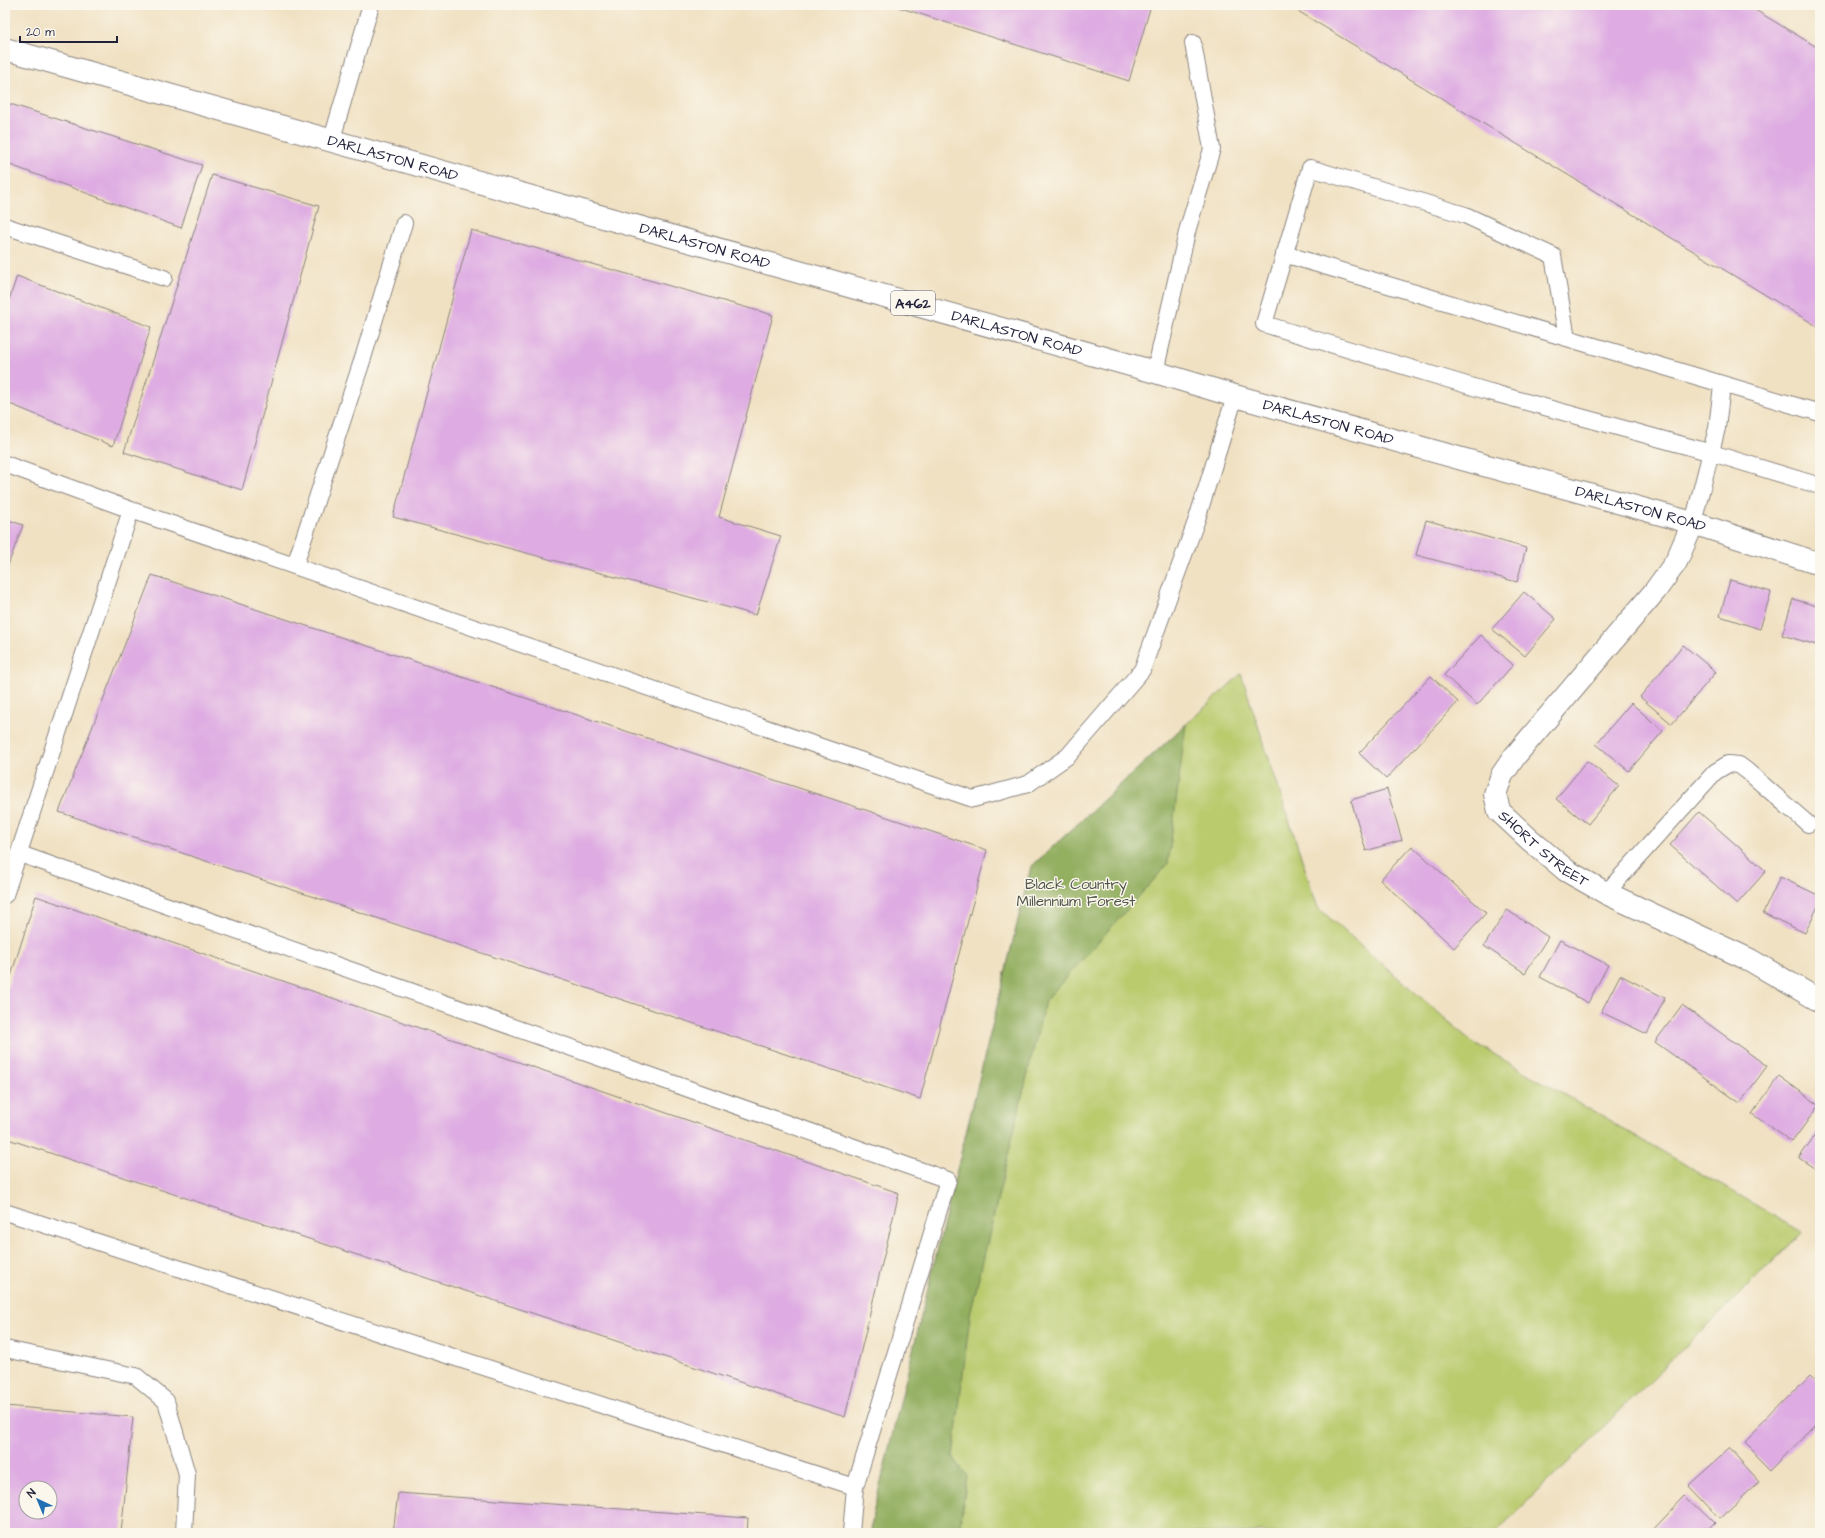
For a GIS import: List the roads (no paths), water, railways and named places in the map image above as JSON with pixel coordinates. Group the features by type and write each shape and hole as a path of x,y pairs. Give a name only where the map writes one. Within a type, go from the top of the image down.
{"main road":[{"name":"DARLASTON ROAD","path":"5,49 332,139 1236,396 1693,523 1820,564"},
{"name":"SHORT STREET","path":"1693,523 1676,562 1655,591 1515,756 1502,775 1495,794 1499,811 1529,840 1567,871 1606,893 1750,960 1820,1001"}],"lane":[{"path":"332,139 371,5"},
{"path":"1155,372 1188,228 1212,149 1193,43"},
{"path":"1567,338 1553,256 1465,215 1310,168 1264,324 1490,392 1712,453 1820,486"},
{"path":"295,565 363,358 404,223"},
{"path":"5,226 164,278"},
{"path":"1284,254 1567,338 1722,386 1820,413"},
{"path":"1693,523 1712,453 1717,428 1722,386"},
{"path":"5,464 131,510 295,565 973,799 1028,784 1068,756 1142,670 1197,519 1236,396"},
{"path":"5,895 20,854 131,510"},
{"path":"1606,893 1715,772 1728,764 1740,765 1808,824"},
{"path":"20,854 948,1180 855,1487 851,1533"},
{"path":"5,1212 855,1487"},
{"path":"5,1349 136,1376 166,1401 187,1474 184,1533"}],"park label":[{"name":"Black Country Millennium Forest","path":"1076,892"}]}
